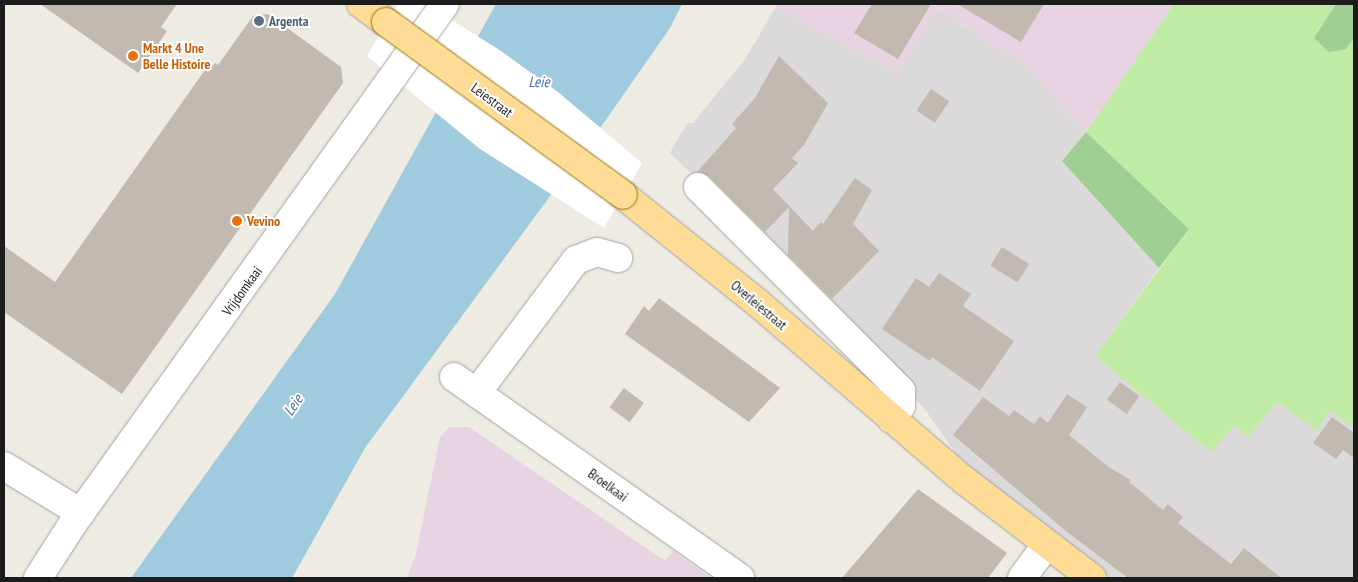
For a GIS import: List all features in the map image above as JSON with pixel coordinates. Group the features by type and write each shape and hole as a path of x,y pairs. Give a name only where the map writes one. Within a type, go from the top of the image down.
{"main road":[{"name":"Leiestraat","path":"361,4 623,195"},
{"name":"Overleiestraat","path":"623,195 760,304 891,418 1092,578"}],"street":[{"name":"Vrijdomkaai","path":"38,578 81,513 445,4"},
{"path":"698,187 901,392 901,406 891,418"},
{"path":"478,391 576,260 597,252 618,258"},
{"name":"Broelkaai","path":"454,377 478,391 740,578"},
{"path":"4,466 81,513"},
{"path":"1022,578 1047,544"}],"shaded area":[{"path":"777,4 1174,4 1086,132 1023,63 938,8 897,72 775,8"},
{"path":"775,8 897,72 937,8 1023,63 1086,132 1062,161 1159,268 1095,356 1234,425 1248,437 1277,402 1317,431 1329,409 1354,428 1354,578 1106,578 968,471 924,408 823,300 670,153 687,123 693,123 746,58"},
{"path":"449,427 469,427 665,561 673,551 711,578 407,578 416,554 440,437"}],"green space":[{"path":"1174,4 1336,4 1315,37 1346,49 1354,38 1354,428 1329,410 1317,431 1277,402 1248,437 1234,425 1211,452 1095,356 1189,229 1086,132"},
{"path":"1336,4 1354,4 1354,38 1346,49 1329,52 1314,38"},
{"path":"1086,132 1189,229 1159,268 1062,161"}],"water":[{"name":"Leie","path":"496,4 682,4 670,28 603,124 365,448 292,578 131,578 335,294"}],"pier":[{"path":"398,4 426,4 498,49 558,92 642,163 604,228 480,149 367,56"}],"building":[{"path":"40,4 177,4 161,27 167,31 138,73"},
{"path":"872,4 931,4 898,59 854,33"},
{"path":"957,4 1044,4 1021,42"},
{"path":"268,14 341,67 343,83 122,394 4,312 4,246 55,282 205,70 208,72 215,63 218,65 253,16"},
{"path":"779,56 828,103 804,145 792,158 798,163 773,189 813,231 821,222 823,224 855,178 872,190 853,224 879,251 832,299 788,255 789,207 765,232 709,176 697,172 736,128 732,124 755,98"},
{"path":"931,89 949,101 935,123 916,111"},
{"path":"1002,247 1029,264 1017,283 990,266"},
{"path":"939,273 971,294 963,306 1014,341 980,391 932,357 930,361 882,329 916,278 929,287"},
{"path":"659,298 780,388 749,422 625,334 644,306 649,311"},
{"path":"1120,382 1139,396 1126,414 1107,400"},
{"path":"624,388 644,403 630,422 610,407"},
{"path":"1067,394 1087,407 1069,435 1110,468 1131,480 1129,482 1163,510 1168,504 1183,517 1178,523 1231,564 1244,548 1281,578 1128,578 1067,532 953,435 983,397 1009,416 1014,410 1034,424 1040,416 1048,423"},
{"path":"1332,417 1354,433 1354,458 1343,450 1336,459 1313,443"},
{"path":"918,489 1007,553 988,578 842,578"}],"place":[{"name":"Argenta","path":"259,21"},
{"name":"Markt 4 Une Belle Histoire","path":"133,56"},
{"name":"Vevino","path":"237,221"}]}
